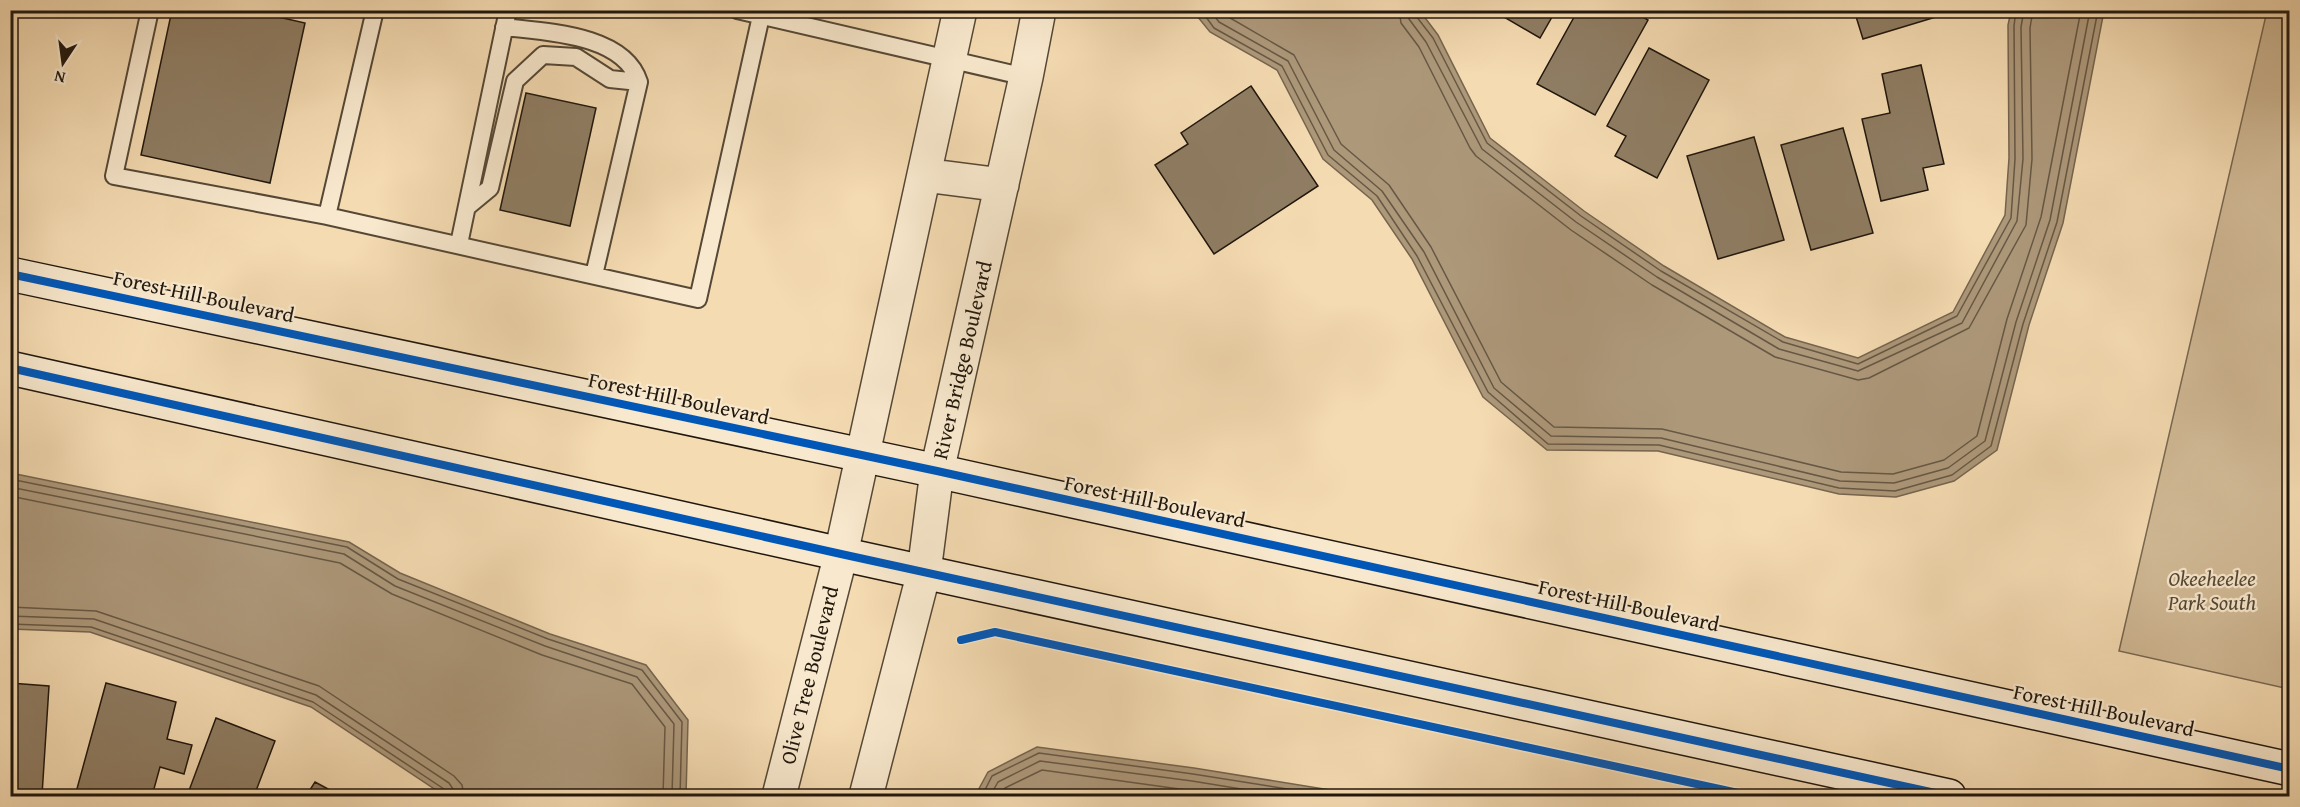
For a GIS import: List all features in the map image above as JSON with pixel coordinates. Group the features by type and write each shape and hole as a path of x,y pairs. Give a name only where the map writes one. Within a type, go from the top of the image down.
{"main road":[{"path":"841,554 861,454 960,10"},
{"name":"River Bridge Boulevard","path":"924,572 937,471 1039,10"},
{"path":"924,175 1002,185"},
{"name":"Forest Hill Boulevard","path":"10,274 861,454 2289,769"},
{"path":"10,368 841,554 1949,796"},
{"name":"Olive Tree Boulevard","path":"779,796 841,554"},
{"path":"866,796 924,572"}],"lane":[{"path":"150,10 114,177 327,216 698,299 761,16"},
{"path":"737,10 1026,77"},
{"path":"327,216 372,11"},
{"path":"459,244 506,19 602,45 628,61 639,82 594,275"},
{"path":"467,207 490,188 515,81 543,55 576,57 610,79 639,82"}],"green space":[{"name":"Okeeheelee Park South","path":"2267,11 2290,11 2289,689 2119,651"}],"water":[{"path":"1193,11 1420,11 1438,35 1490,138 1584,211 1664,266 1785,337 1858,358 1953,312 2005,215 2009,158 2008,25 2011,11 2104,11 2063,223 2029,325 1997,450 1954,481 1896,497 1839,494 1658,451 1547,450 1483,397 1412,259 1372,200 1323,159 1277,70 1210,32"},
{"path":"11,473 349,542 400,573 550,634 646,665 688,720 686,796 445,796 311,707 90,632 11,629"},
{"path":"1037,747 1194,768 1367,796 975,796 988,772"}],"building":[{"path":"172,10 248,10 305,23 270,183 141,155"},
{"path":"1492,10 1556,10 1540,38"},
{"path":"1578,10 1631,10 1648,20 1595,115 1537,84"},
{"path":"1854,10 1959,10 1863,39"},
{"path":"1649,48 1709,80 1657,178 1615,156 1626,136 1607,126"},
{"path":"1921,65 1944,164 1923,168 1928,190 1881,201 1862,119 1890,113 1882,74"},
{"path":"1251,86 1318,186 1214,254 1155,165 1188,144 1181,133"},
{"path":"526,93 596,108 570,226 500,210"},
{"path":"1843,128 1873,233 1811,250 1781,145"},
{"path":"1754,137 1784,240 1718,259 1687,156"},
{"path":"10,683 49,686 42,795 10,793"},
{"path":"106,683 176,702 167,739 192,745 184,774 160,767 152,796 75,796"},
{"path":"216,718 275,741 254,796 187,796"},
{"path":"315,782 341,796 306,796"}],"cycle path":[{"path":"10,274 937,471 2290,769"},
{"path":"10,368 841,554 1949,796"},
{"path":"961,640 995,632 1752,796"}]}
